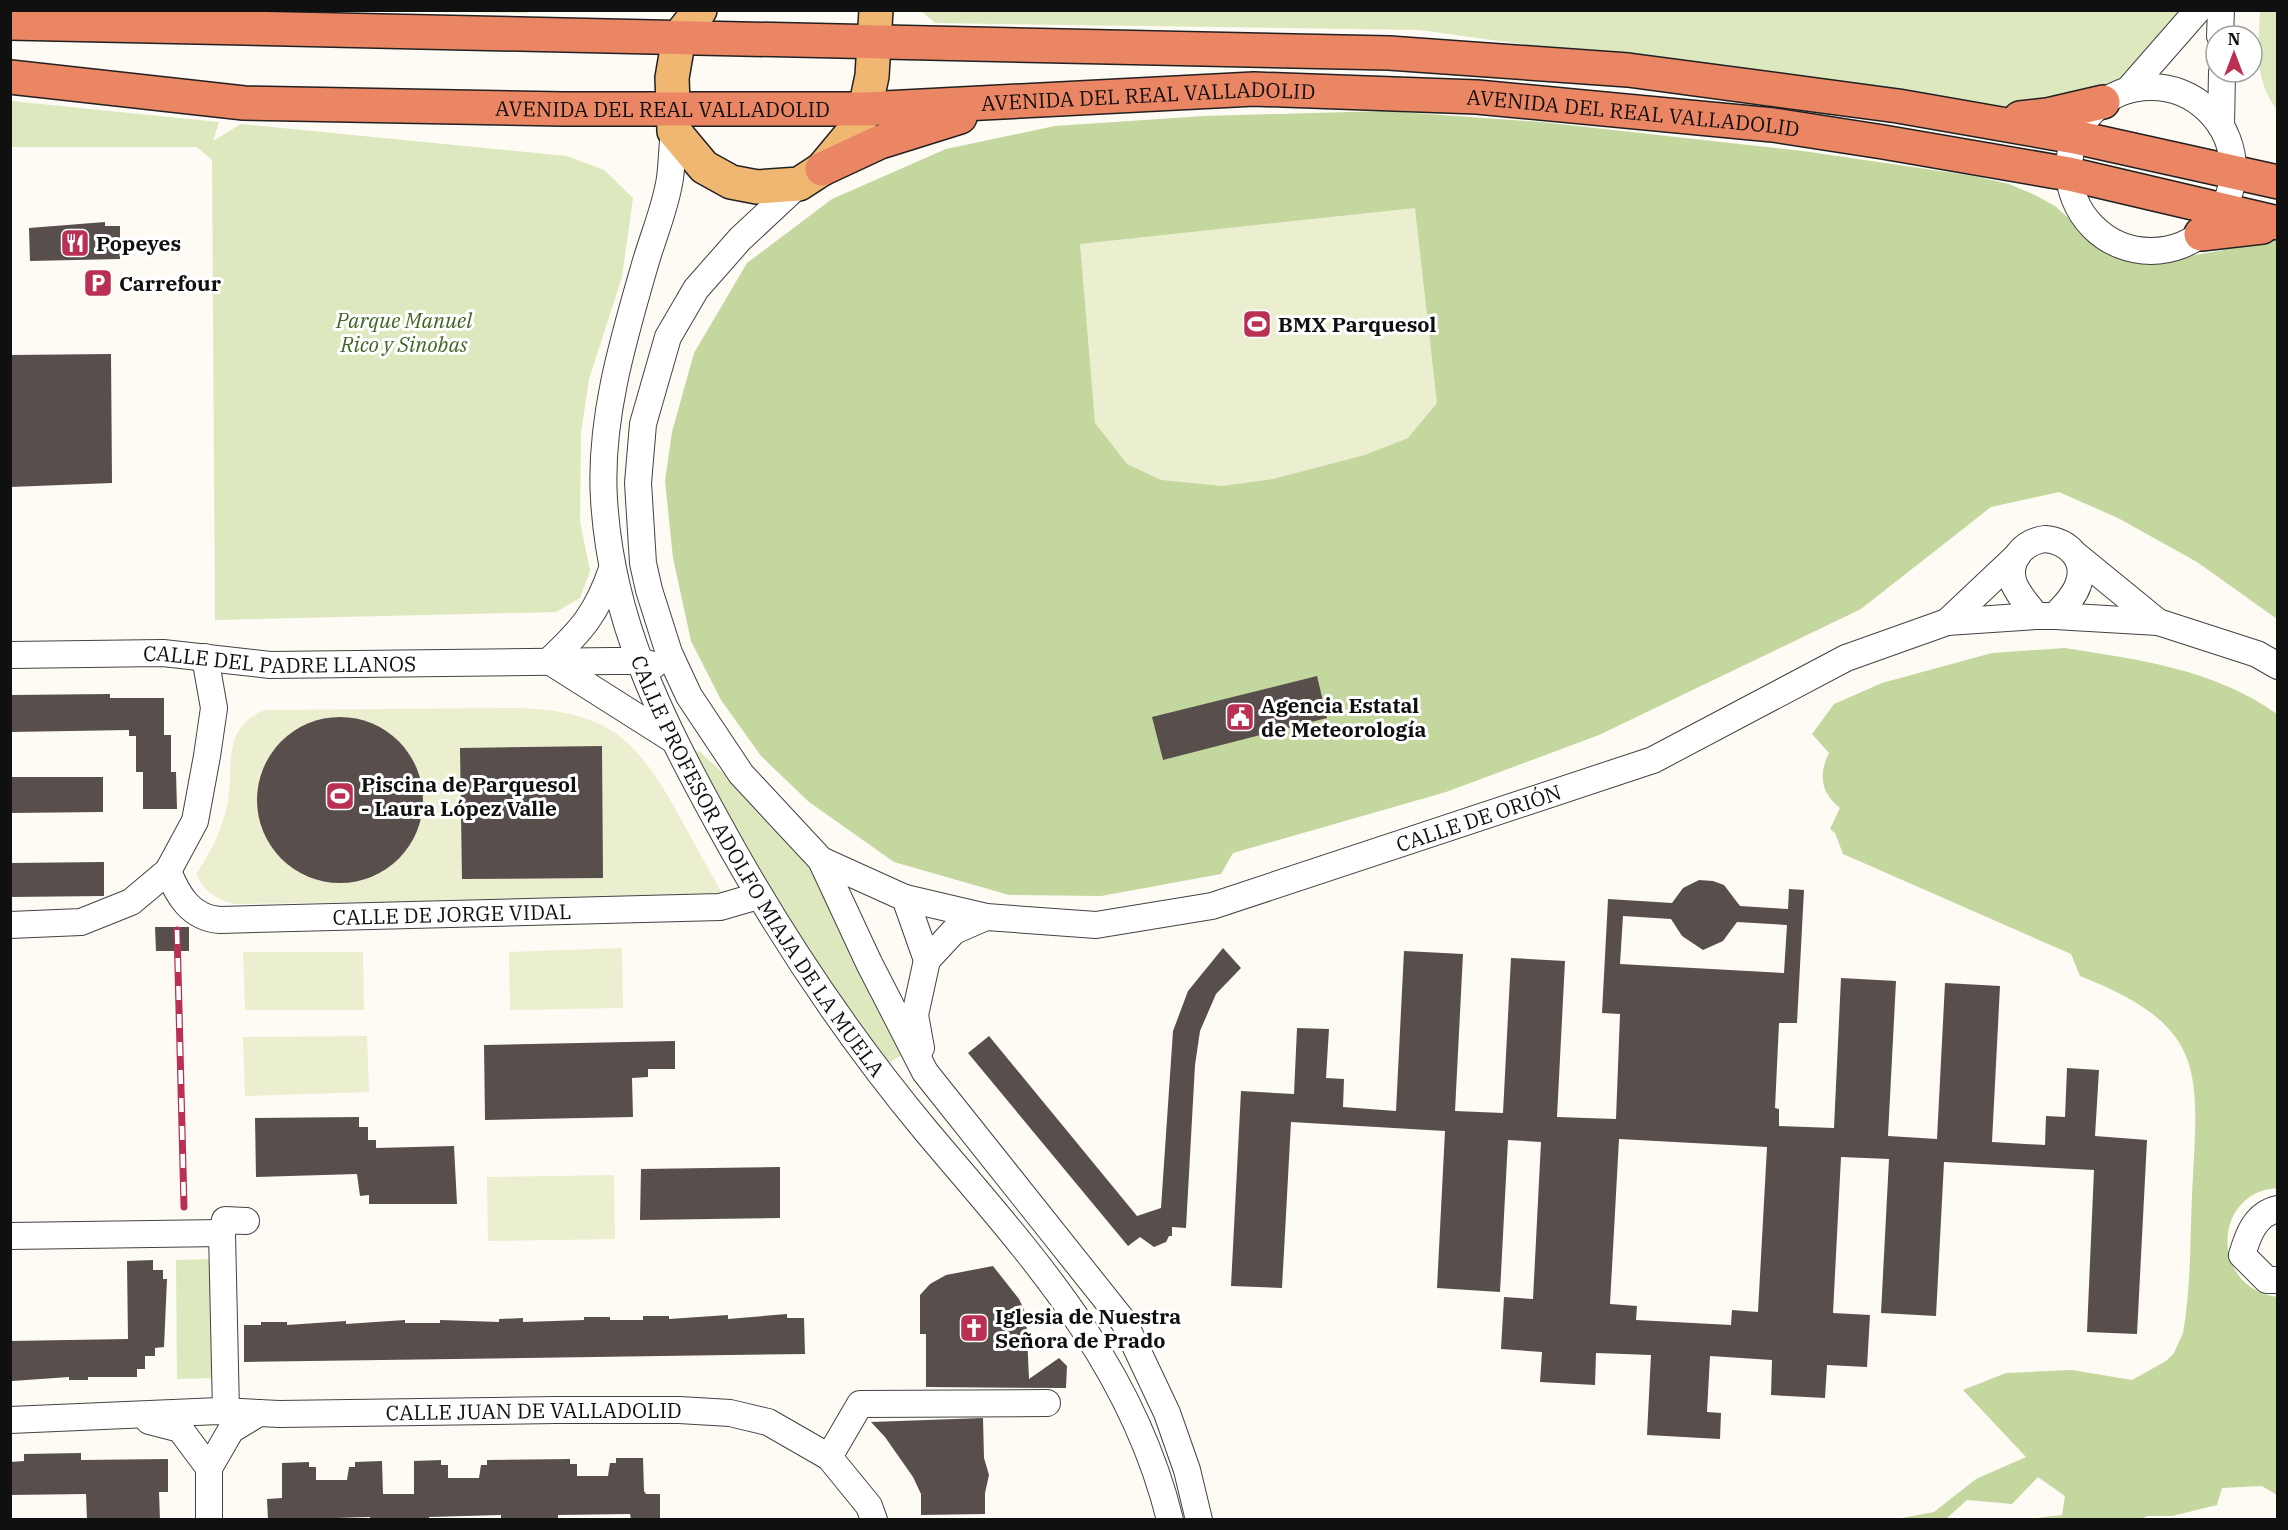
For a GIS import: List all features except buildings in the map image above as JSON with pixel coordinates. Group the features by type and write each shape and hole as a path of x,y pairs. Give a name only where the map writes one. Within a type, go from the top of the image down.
{"highway":[{"name":"AVENIDA DEL REAL VALLADOLID","path":"10,23 283,21 679,37 871,22 1389,52 1628,70 1994,121 2277,182"},
{"name":"AVENIDA DEL REAL VALLADOLID","path":"10,77 244,103 673,120 1254,89 1477,97 1773,125 2069,174 2277,224"},
{"path":"1994,121 2047,115 2115,96"},
{"path":"810,177 880,142 1011,101"},
{"path":"2201,234 2277,224"}],"main road":[{"path":"700,10 679,37 672,78 673,120 704,166 731,182 757,188 810,177 845,145 865,109 873,76 871,22"}],"street":[{"path":"2115,96 2147,87 2184,94 2205,107 2221,126 2230,145 2233,171 2230,192 2222,210 2201,234 2181,246 2152,251 2130,248 2110,240 2087,221 2079,208 2072,192 2069,157 2075,137 2091,113 2115,96 2198,10"},
{"path":"2221,126 2222,84"},
{"name":"CALLE PROFESOR ADOLFO MIAJA DE LA MUELA","path":"673,120 670,180 613,389 606,442 604,497 613,566 620,606 638,661 672,739 758,896 794,951 869,1056 926,1130 1052,1281 1083,1323 1128,1403 1150,1453 1170,1520"},
{"name":"CALLE PROFESOR ADOLFO MIAJA DE LA MUELA","path":"810,177 740,239 696,289 668,337 643,424 638,483 643,563 657,615 669,653 689,696 741,774 822,860 869,963 925,1072 1124,1322 1167,1413 1187,1470 1199,1520"},
{"name":"CALLE DE ORIÓN","path":"1947,622 2029,543 2045,539 2061,542 2158,622"},
{"path":"2017,556 2013,566 2015,585 2046,616 2069,602 2079,584 2080,565 2076,555"},
{"path":"613,566 602,598 583,628 549,661 672,739"},
{"path":"638,661 650,638 657,615"},
{"name":"CALLE DE ORIÓN","path":"822,860 905,898 986,916 1096,925 1212,906 1653,760 1846,658 1947,622 2046,616 2158,622 2257,654 2277,666"},
{"name":"CALLE DEL PADRE LLANOS","path":"10,655 163,653 270,665 638,661 659,667 700,740 741,774"},
{"path":"10,925 81,922 131,902 168,871 195,821 207,756 214,708 205,657"},
{"name":"CALLE DE JORGE VIDAL","path":"168,871 177,893 194,913 208,919 220,920 720,907 758,896"},
{"path":"905,898 927,960 915,1015 925,1072"},
{"name":"CALLE DE ORIÓN","path":"927,960 954,931 986,916"},
{"path":"2277,1209 2266,1212 2249,1232 2242,1255 2267,1280 2277,1280"},
{"path":"226,1411 222,1233 225,1220 246,1221"},
{"path":"10,1236 222,1233"},
{"path":"830,1457 860,1404 1047,1403"},
{"name":"CALLE JUAN DE VALLADOLID","path":"10,1420 226,1411 259,1413 679,1410 730,1413 768,1422 830,1457 869,1506 874,1520"},
{"path":"209,1520 209,1468 231,1430 259,1413"},
{"path":"112,1417 159,1423 180,1429 209,1468"}],"green space":[{"path":"526,10 527,13 367,11"},
{"path":"921,11 2181,11 2119,81 2072,97 2001,111 1420,30 935,23"},
{"path":"2260,11 2277,11 2277,110 2263,84 2264,24 2259,24"},
{"name":"Parque Manuel Rico y Sinobas","path":"11,101 219,122 213,141 241,124 567,156 604,170 633,198 622,277 589,379 581,433 580,521 590,571 580,598 556,612 215,620 212,160 197,147 11,147"},
{"path":"1385,111 1541,122 1803,151 1974,176 2009,184 2035,195 2055,206 2102,248 2120,258 2140,262 2155,262 2224,250 2256,238 2277,241 2277,619 2197,562 2118,518 2059,492 1991,507 1861,609 1599,735 1446,792 1233,853 1221,874 1101,896 1009,895 894,862 809,802 761,756 721,700 691,641 673,558 665,481 672,432 694,353 747,263 832,199 946,149 1055,126 1204,116"},
{"name":"BMX Parquesol","path":"1415,208 1437,403 1408,438 1365,455 1273,479 1222,486 1161,480 1127,464 1095,423 1080,244"},
{"path":"2065,648 2148,662 2202,677 2228,686 2277,714 2277,1188 2256,1193 2240,1205 2231,1222 2228,1241 2230,1260 2240,1277 2255,1290 2277,1297 2277,1495 2262,1486 2222,1488 2217,1505 2172,1516 2147,1516 2140,1520 2028,1519 2062,1515 2065,1496 2038,1477 2012,1504 1967,1500 1946,1519 1896,1519 1934,1512 1976,1479 2026,1457 1963,1390 2006,1373 2072,1370 2132,1380 2166,1361 2174,1353 2183,1333 2189,1282 2195,1116 2193,1085 2187,1059 2174,1035 2153,1014 2122,995 2080,976 2071,954 1843,854 1835,833 1830,829 1840,808 1829,796 1823,783 1823,769 1829,753 1812,734 1834,704 1882,683 1992,653"},
{"path":"521,708 577,716 599,724 618,735 634,749 663,788 723,895 721,898 233,904 211,893 196,874 215,842 225,815 235,738 241,727 251,717 265,710"},
{"path":"699,751 761,808 816,874 873,1002 903,1054 889,1063 817,968 768,892 692,753"},
{"path":"622,948 623,1008 510,1010 509,952"},
{"path":"243,952 363,952 364,1010 245,1010"},
{"path":"367,1036 369,1092 245,1096 243,1037"},
{"path":"614,1175 615,1239 488,1241 487,1177"},
{"path":"214,1259 217,1378 177,1379 176,1260"}],"railway":[{"path":"177,930 184,1207"}],"place":[{"name":"Popeyes","path":"75,243"},
{"name":"Carrefour","path":"98,283"},
{"name":"BMX Parquesol","path":"1257,324"},
{"name":"Agencia Estatal de Meteorología","path":"1240,717"},
{"name":"Piscina de Parquesol - Laura López Valle","path":"340,796"},
{"name":"Iglesia de Nuestra Señora de Prado","path":"974,1328"}]}
